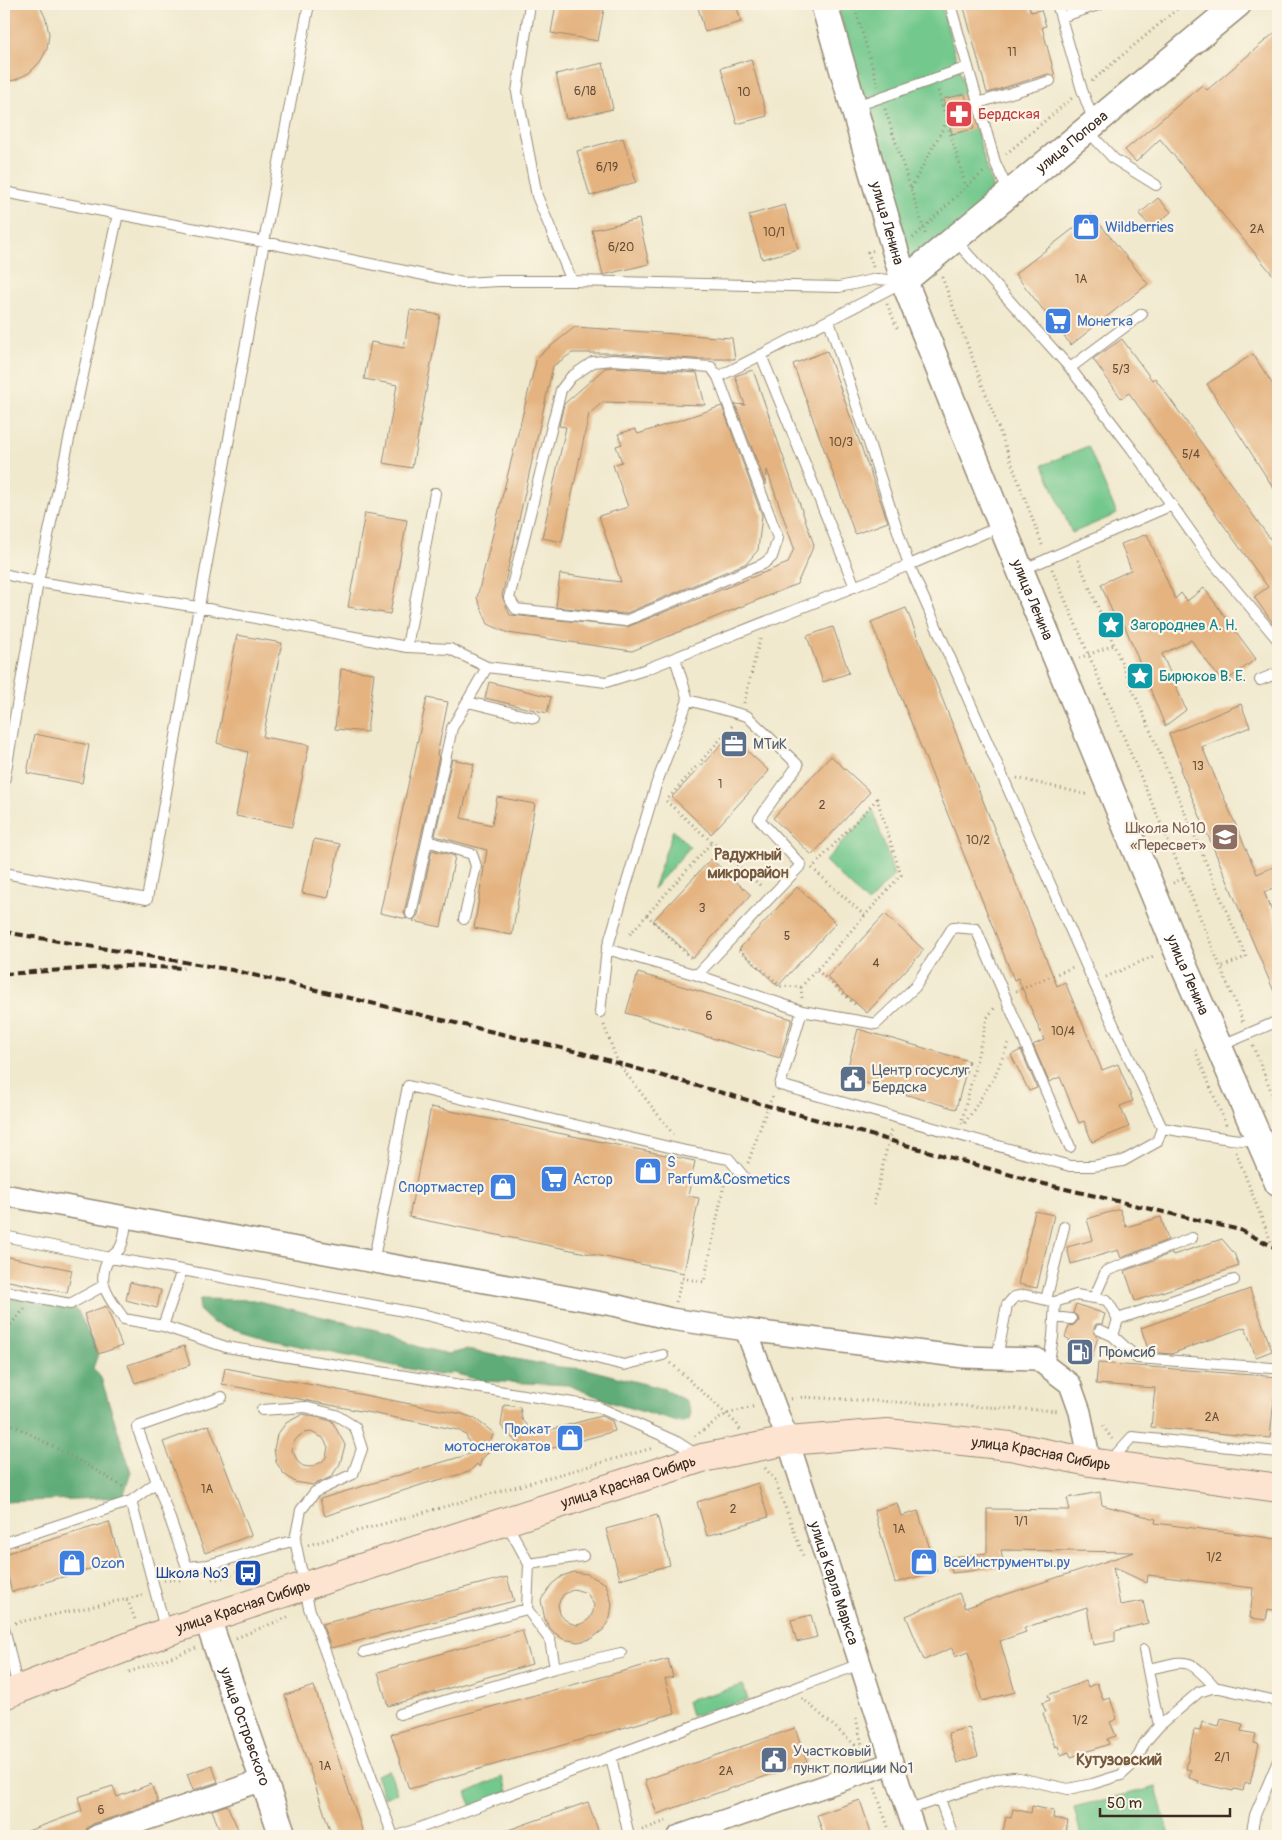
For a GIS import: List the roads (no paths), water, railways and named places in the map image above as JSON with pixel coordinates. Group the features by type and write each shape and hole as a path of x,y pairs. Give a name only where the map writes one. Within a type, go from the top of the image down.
{"main road":[{"name":"улица Красная Сибирь","path":"11,1692 155,1646 207,1618 307,1597 506,1521 702,1458 788,1441 887,1432 1010,1446 1098,1464 1278,1488"}],"street":[{"name":"улица Ленина","path":"824,4 904,281 1002,526 1219,1047 1269,1142 1278,1183"},
{"name":"улица Попова","path":"904,281 1238,4"},
{"path":"4,1195 618,1306 671,1319 964,1357 1037,1359 1070,1384 1098,1464"},
{"name":"улица Карла Маркса","path":"746,1330 788,1441 916,1836"},
{"name":"улица Островского","path":"207,1618 283,1836"},
{"path":"674,1828 866,1762 892,1763"},
{"path":"97,1836 263,1780"}],"lane":[{"path":"4,873 146,900 264,242 309,4"},
{"path":"530,4 517,92 536,196 572,281"},
{"path":"950,4 995,162 1010,194"},
{"path":"1057,4 1091,127 1114,159 1156,185"},
{"path":"1061,16 1101,4"},
{"path":"853,107 968,68"},
{"path":"978,103 1050,81"},
{"path":"4,192 264,242 463,283 572,281 839,287 877,278 904,281"},
{"path":"4,782 38,582 118,214"},
{"path":"954,240 1070,368 1132,449 1210,559 1278,640"},
{"path":"718,377 904,281"},
{"path":"1070,368 1142,314"},
{"path":"802,1011 780,1085 1070,1166 1093,1166 1122,1161 1157,1142 1162,1128 1085,962 910,566 829,321"},
{"path":"761,355 855,587"},
{"path":"613,360 710,366 718,377 778,538 772,557 763,564 626,621 516,609 509,598 561,390 571,377 593,362 613,360"},
{"path":"407,647 435,493"},
{"path":"1021,570 1172,505"},
{"path":"4,574 38,582 198,607 407,647 450,649 487,667 606,682 644,670 910,566 1002,526"},
{"path":"600,1012 607,949 656,786 688,700 675,658"},
{"path":"411,914 452,728 487,667"},
{"path":"1260,680 1278,673"},
{"path":"688,700 747,716 798,765 759,819 801,865 700,972"},
{"path":"468,702 534,718"},
{"path":"427,842 472,854 476,866 464,919"},
{"path":"607,949 700,972 802,1011 876,1024 915,987 953,926 976,929 1070,1147"},
{"path":"1219,1047 1278,1021"},
{"path":"373,1263 408,1086 686,1151 729,1159 744,1178"},
{"path":"1162,1128 1269,1142"},
{"path":"127,1217 121,1248 110,1258 105,1269 103,1286 109,1299 124,1319 163,1326 226,1347 598,1406 677,1442 702,1458"},
{"path":"1048,1367 1054,1317 1050,1301 1064,1227"},
{"path":"4,1236 110,1258 426,1315 624,1366 663,1355"},
{"path":"1094,1298 1106,1271 1192,1238"},
{"path":"163,1326 182,1270"},
{"path":"1118,1319 1234,1280"},
{"path":"4,1291 70,1304 103,1286"},
{"path":"997,1358 1006,1305 1014,1297 1025,1294 1050,1301 1076,1295 1107,1300 1118,1319 1113,1336"},
{"path":"1054,1317 1071,1319"},
{"path":"1100,1330 1113,1336 1137,1358 1272,1368"},
{"path":"222,1397 137,1427 187,1567 208,1565 295,1540"},
{"path":"262,1410 305,1407 336,1415 354,1427 362,1449 353,1474 315,1492 301,1510 295,1540 307,1597 393,1836"},
{"path":"1098,1464 1132,1437 1278,1452"},
{"path":"4,1543 134,1499 157,1482"},
{"path":"134,1499 155,1646"},
{"path":"506,1521 529,1564 527,1609 550,1640 556,1668"},
{"path":"529,1564 583,1556"},
{"path":"364,1652 527,1609"},
{"path":"8,1625 11,1692"},
{"path":"1144,1650 1159,1726"},
{"path":"400,1714 556,1668 620,1653"},
{"path":"1148,1669 1183,1662 1190,1663 1197,1667 1215,1687"},
{"path":"398,1836 860,1664"},
{"path":"907,1810 997,1779 1014,1777 1068,1789 1092,1784 1121,1774 1131,1766 1145,1742 1159,1726 1199,1692 1215,1687 1272,1700 1278,1704"},
{"path":"611,1757 629,1836"},
{"path":"1251,1836 1256,1815 1278,1760"},
{"path":"940,1798 953,1836"}],"railway":[{"path":"4,932 232,970 582,1053 1036,1182 1240,1230 1278,1249"},
{"path":"4,974 122,966 184,968"}],"place":[{"name":"Бердская","path":"959,114"},
{"name":"Wildberries","path":"1086,227"},
{"name":"Монетка","path":"1058,321"},
{"name":"Загороднев А. Н.","path":"1111,625"},
{"name":"Бирюков В. Е.","path":"1140,676"},
{"name":"МТиК","path":"734,744"},
{"name":"Школа №10 «Пересвет»","path":"1225,837"},
{"name":"Центр госуслуг Бердска","path":"853,1079"},
{"name":"S Parfum&Cosmetics","path":"648,1171"},
{"name":"Астор","path":"554,1179"},
{"name":"Спортмастер","path":"503,1187"},
{"name":"Промсиб","path":"1080,1352"},
{"name":"Прокат мотоснегокатов","path":"570,1438"},
{"name":"ВсеИнструменты.ру","path":"924,1562"},
{"name":"Ozon","path":"72,1563"},
{"name":"Школа №3","path":"248,1573"},
{"name":"Участковый пункт полиции №1","path":"774,1760"}],"district":[{"name":"Радужный микрорайон","path":"748,863"},
{"name":"Кутузовский","path":"1119,1759"}]}
